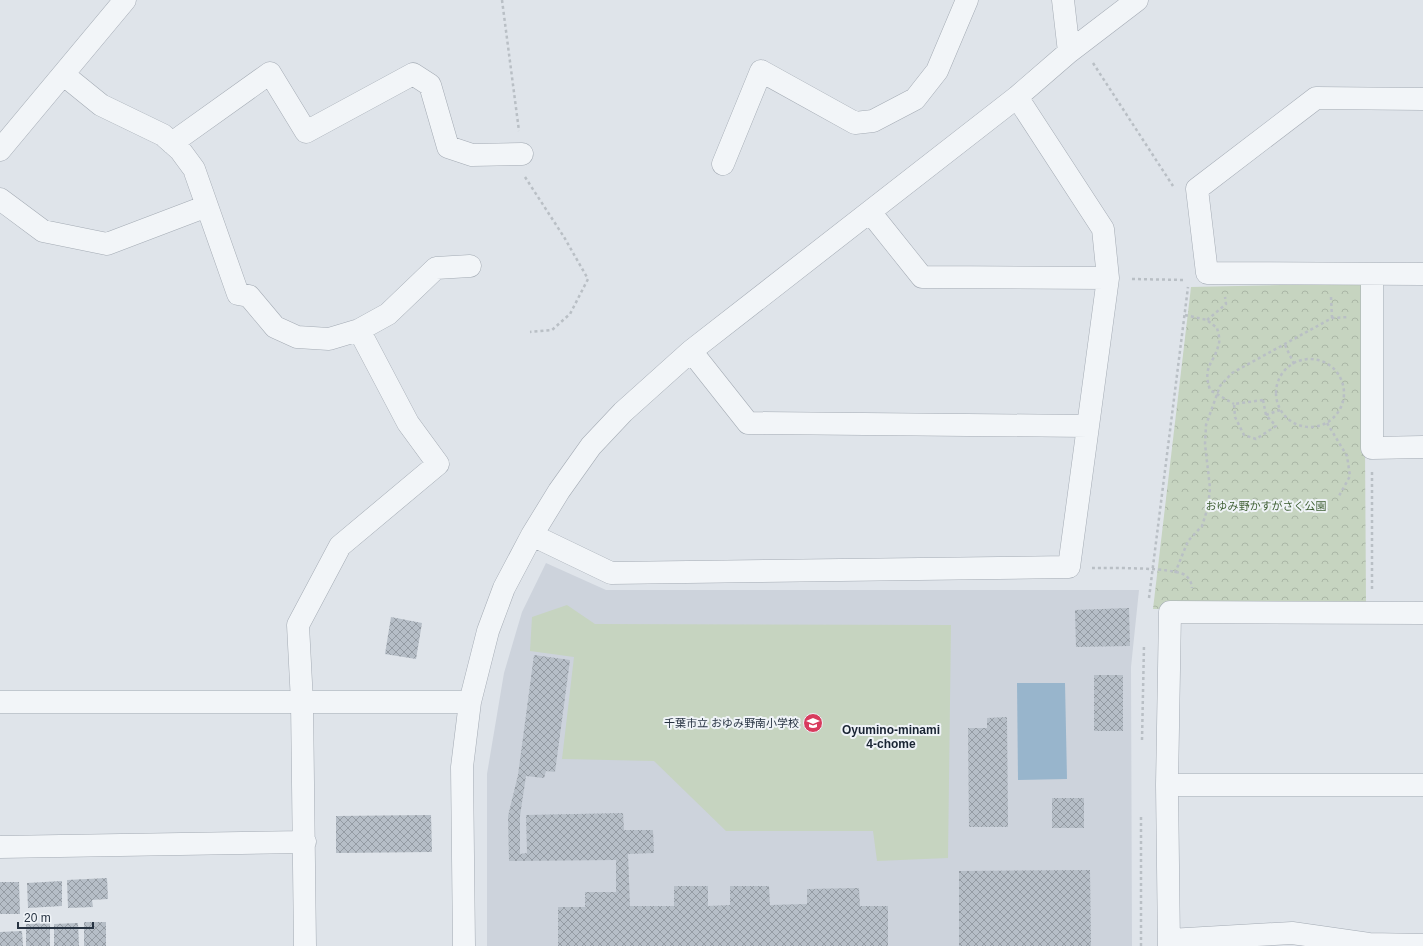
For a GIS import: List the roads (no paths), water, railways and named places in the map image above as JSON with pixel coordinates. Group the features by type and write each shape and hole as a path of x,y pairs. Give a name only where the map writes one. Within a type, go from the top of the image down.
{"street":[{"path":"0,150 125,0"},
{"path":"723,164 761,71 855,123 874,121 914,99 937,71 967,0"},
{"path":"1063,0 1069,52"},
{"path":"464,946 462,767 470,702 488,631 504,588 532,535 559,491 591,446 623,412 691,351 1017,97 1069,52 1137,0"},
{"path":"172,143 270,73 306,132 413,74 430,85 448,147 472,155 522,154"},
{"path":"64,75 101,105 163,135 180,150 194,169 238,294 249,296 275,327 297,337 329,339 359,330 388,314 436,268 470,266"},
{"path":"532,535 611,572 1069,567 1108,278 1103,229 1017,97"},
{"path":"1423,99 1316,98 1198,189 1206,273 1423,274"},
{"path":"0,199 43,231 108,244 207,206"},
{"path":"870,212 922,277 1108,278"},
{"path":"1372,274 1372,448 1423,447"},
{"path":"305,946 305,842 302,702 298,625 340,546 438,464 408,423 359,330"},
{"path":"691,351 748,423 1088,426"},
{"path":"1423,613 1170,612 1167,785 1169,943 1292,933 1368,945 1423,945"},
{"path":"0,702 470,702"},
{"path":"1167,785 1423,785"},
{"path":"0,847 305,842"}],"water":[{"path":"1017,683 1065,683 1067,779 1018,780"}],"place":[{"name":"千葉市立 おゆみ野南小学校","path":"813,723"}],"district":[{"name":"Oyumino-minami 4-chome","path":"891,737"}],"park label":[{"name":"おゆみ野かすがさく公園","path":"1266,506"}]}
